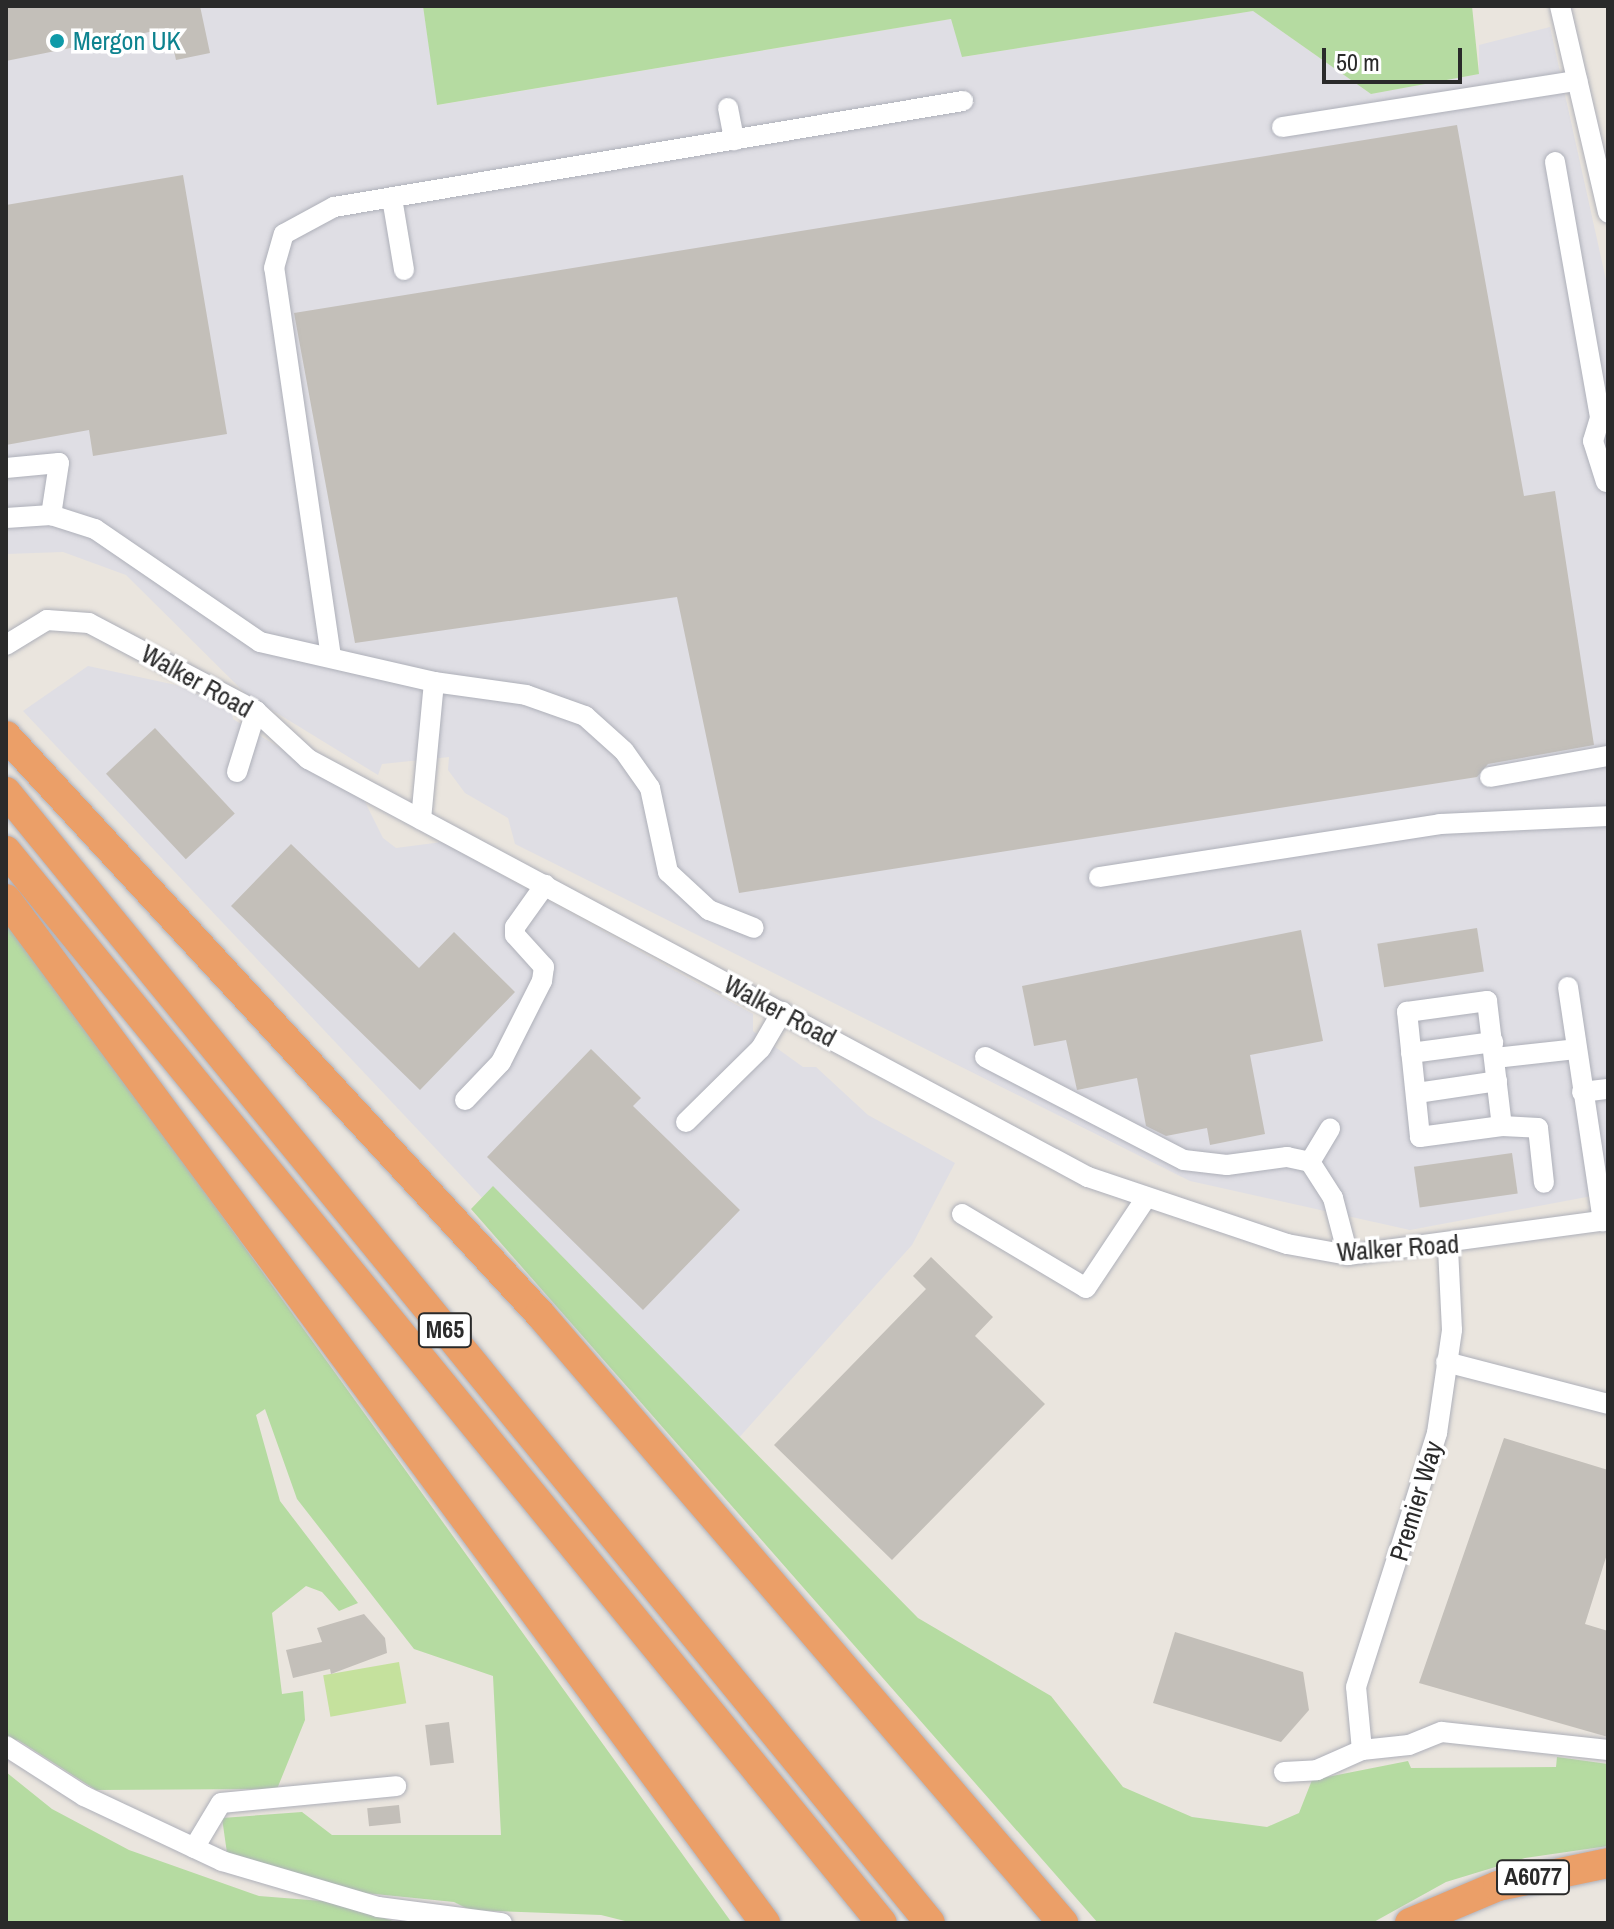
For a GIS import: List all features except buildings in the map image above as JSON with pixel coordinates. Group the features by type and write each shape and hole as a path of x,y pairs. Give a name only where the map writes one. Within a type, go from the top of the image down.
{"highway":[{"path":"6,736 540,1314 1063,1923"},
{"name":"M65","path":"6,792 930,1923"},
{"name":"M65","path":"6,851 882,1923"},
{"path":"6,899 765,1923"},
{"name":"A6077","path":"1410,1923 1498,1886 1608,1863"},
{"name":"A6077","path":"1447,1923 1531,1893 1608,1879"}],"street":[{"path":"1560,6 1608,213"},
{"path":"1282,127 1577,81"},
{"path":"331,657 274,268 284,234 307,217 392,198 963,101"},
{"path":"728,108 734,140"},
{"path":"1555,162 1600,418 1593,441 1607,486"},
{"path":"392,198 404,270"},
{"path":"6,468 59,463 51,515"},
{"path":"6,518 51,515 95,529 135,552 260,642 434,682 526,695 585,716 624,751 650,788 668,872 709,910 754,928"},
{"name":"Walker Road","path":"9,642 47,620 89,623 256,711 308,759 1088,1177 1287,1244 1348,1255 1448,1247 1605,1221"},
{"path":"421,819 434,682"},
{"path":"237,772 256,711"},
{"path":"1490,777 1608,756"},
{"path":"1099,877 1440,824 1608,816"},
{"path":"465,1100 501,1062 542,981 544,967 515,935 515,927 545,885"},
{"path":"1568,987 1582,1092 1599,1141 1605,1221"},
{"path":"1502,1126 1487,1001 1407,1012 1420,1137 1502,1126 1538,1128 1544,1183"},
{"path":"686,1122 761,1048 782,1012"},
{"path":"1411,1053 1576,1049"},
{"path":"985,1057 1184,1160 1227,1165 1287,1157 1310,1162 1333,1198 1348,1255"},
{"path":"1417,1093 1497,1081"},
{"path":"1582,1092 1608,1089"},
{"path":"1310,1162 1330,1129"},
{"path":"962,1214 1086,1288 1146,1198"},
{"name":"Premier Way","path":"1362,1750 1356,1687 1437,1433 1452,1330 1448,1247"},
{"path":"1446,1362 1608,1404"},
{"path":"1284,1772 1317,1770 1362,1750 1409,1745 1458,1733 1608,1750"},
{"path":"6,1746 84,1796 194,1848 378,1907 502,1923"},
{"path":"194,1848 221,1803 396,1786"}],"shaded area":[{"path":"6,6 423,6 438,105 951,19 963,57 1253,11 1371,94 1479,74 1479,45 1550,27 1608,289 1608,1193 1410,1230 1190,1181 515,844 508,818 465,793 448,770 449,757 382,764 378,775 246,694 126,575 63,552 6,554"},
{"path":"88,666 176,685 232,709 233,719 364,800 383,838 396,848 442,842 753,1014 753,1031 803,1067 816,1067 868,1115 955,1163 912,1245 719,1460 487,1203 23,711"}],"green space":[{"path":"423,6 1472,6 1479,74 1371,94 1253,11 962,57 951,19 437,105"},
{"path":"6,921 732,1923 633,1923 601,1915 470,1910 454,1902 355,1892 227,1853 222,1818 302,1812 332,1835 501,1835 493,1676 414,1649 297,1499 265,1409 256,1415 280,1501 358,1603 339,1611 322,1592 306,1586 272,1613 282,1694 303,1691 305,1720 277,1789 96,1790 18,1740 6,1739"},
{"path":"493,1186 918,1618 1051,1696 1123,1787 1192,1817 1267,1827 1299,1813 1312,1780 1408,1761 1411,1768 1556,1767 1557,1757 1608,1764 1608,1846 1525,1858 1446,1882 1372,1923 1098,1923 471,1209"},
{"path":"399,1662 406,1703 330,1717 323,1675"},
{"path":"6,1772 52,1809 129,1850 259,1896 335,1902 399,1923 6,1923"}],"place":[{"name":"Mergon UK","path":"57,41"}]}
